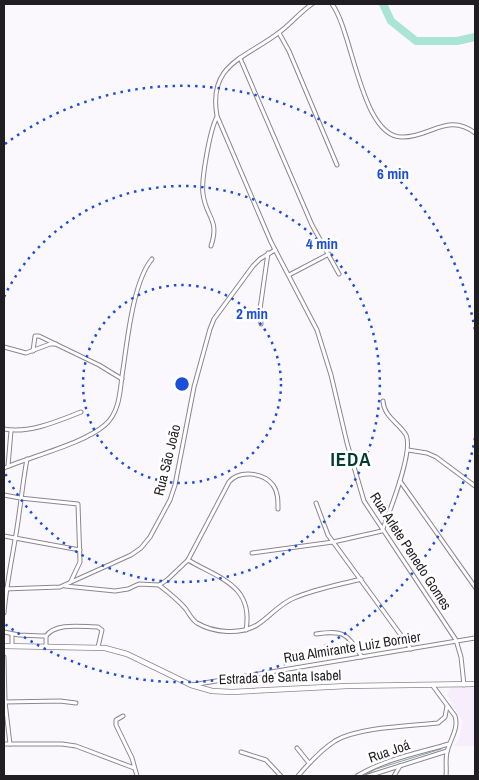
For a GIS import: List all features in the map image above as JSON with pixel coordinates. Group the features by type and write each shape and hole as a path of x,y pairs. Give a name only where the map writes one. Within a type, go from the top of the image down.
{"main road":[{"name":"Estrada de Santa Isabel","path":"4,646 98,647 127,654 191,685 212,691 232,692 347,686 475,684"}],"street":[{"name":"Rua Arlete Penedo Gomes","path":"312,4 279,33 240,58 223,72 218,80 215,95 217,116 275,250 317,330 331,375 360,492 382,531 456,640 461,657 464,685"},
{"path":"332,4 344,25 366,98 375,120 384,130 393,136 407,137 450,125 467,128 475,133"},
{"path":"279,33 289,51 337,165"},
{"path":"240,58 304,207 339,274"},
{"path":"211,246 215,233 214,223 205,204 203,184 210,136 217,116"},
{"name":"Rua São João","path":"64,586 131,555 142,548 150,537 170,500 175,486 194,387 212,324 253,266 268,253 275,250"},
{"path":"262,324 260,309 268,253"},
{"path":"289,275 329,254"},
{"path":"4,468 83,438 110,420 120,399 140,283 152,259"},
{"path":"33,351 36,336 99,365 122,379"},
{"path":"4,347 21,352 33,351 44,346 56,344"},
{"path":"252,553 333,542 382,531 400,480 408,450 405,435 386,412 383,401"},
{"path":"4,429 11,431 34,428 81,412"},
{"path":"8,466 11,431"},
{"path":"408,450 426,452 436,457 475,486"},
{"path":"4,613 5,589 16,538 20,498 28,458"},
{"path":"159,585 173,575 188,560 229,482 236,476 253,474 269,481 276,490 278,509"},
{"path":"400,480 475,587"},
{"path":"4,495 78,504 79,567 70,582"},
{"path":"316,503 324,526 333,542 411,649"},
{"path":"4,536 80,550"},
{"path":"188,560 234,586 246,606 248,619 246,630"},
{"path":"5,589 64,586 115,591 128,589 138,584 159,585 181,604 196,622 221,631 246,630 257,625 281,605 293,598 361,579"},
{"path":"46,646 46,636 49,631 57,628 98,627 102,630 98,647"},
{"path":"4,632 46,636"},
{"path":"316,634 335,632 342,634 349,639 362,657"},
{"path":"12,634 12,645"},
{"name":"Rua Almirante Luiz Bornier","path":"191,685 475,638"},
{"path":"4,657 5,702 10,744"},
{"path":"433,686 455,716 456,721 456,728 447,751 446,776"},
{"path":"5,702 60,701 76,703"},
{"path":"298,776 308,764 335,741 348,736 401,726 438,722 447,714 447,706"},
{"path":"123,716 116,720 116,725 132,758 137,776"},
{"path":"4,744 62,744 76,746 134,768"},
{"name":"Rua Joá","path":"368,776 400,766 449,744"},
{"path":"298,748 308,764"},
{"name":"Rua Joá","path":"357,776 375,767 430,753 447,751"},
{"path":"241,752 266,760 281,776"},
{"path":"394,776 400,766"}],"shaded area":[{"path":"453,687 475,687 475,746 453,746 458,741 463,722 447,695 449,689"}],"waterway":[{"path":"383,4 391,21 416,41 457,41 475,37"},
{"path":"363,776 376,769 441,749"}],"district":[{"name":"IEDA","path":"351,459"}]}
